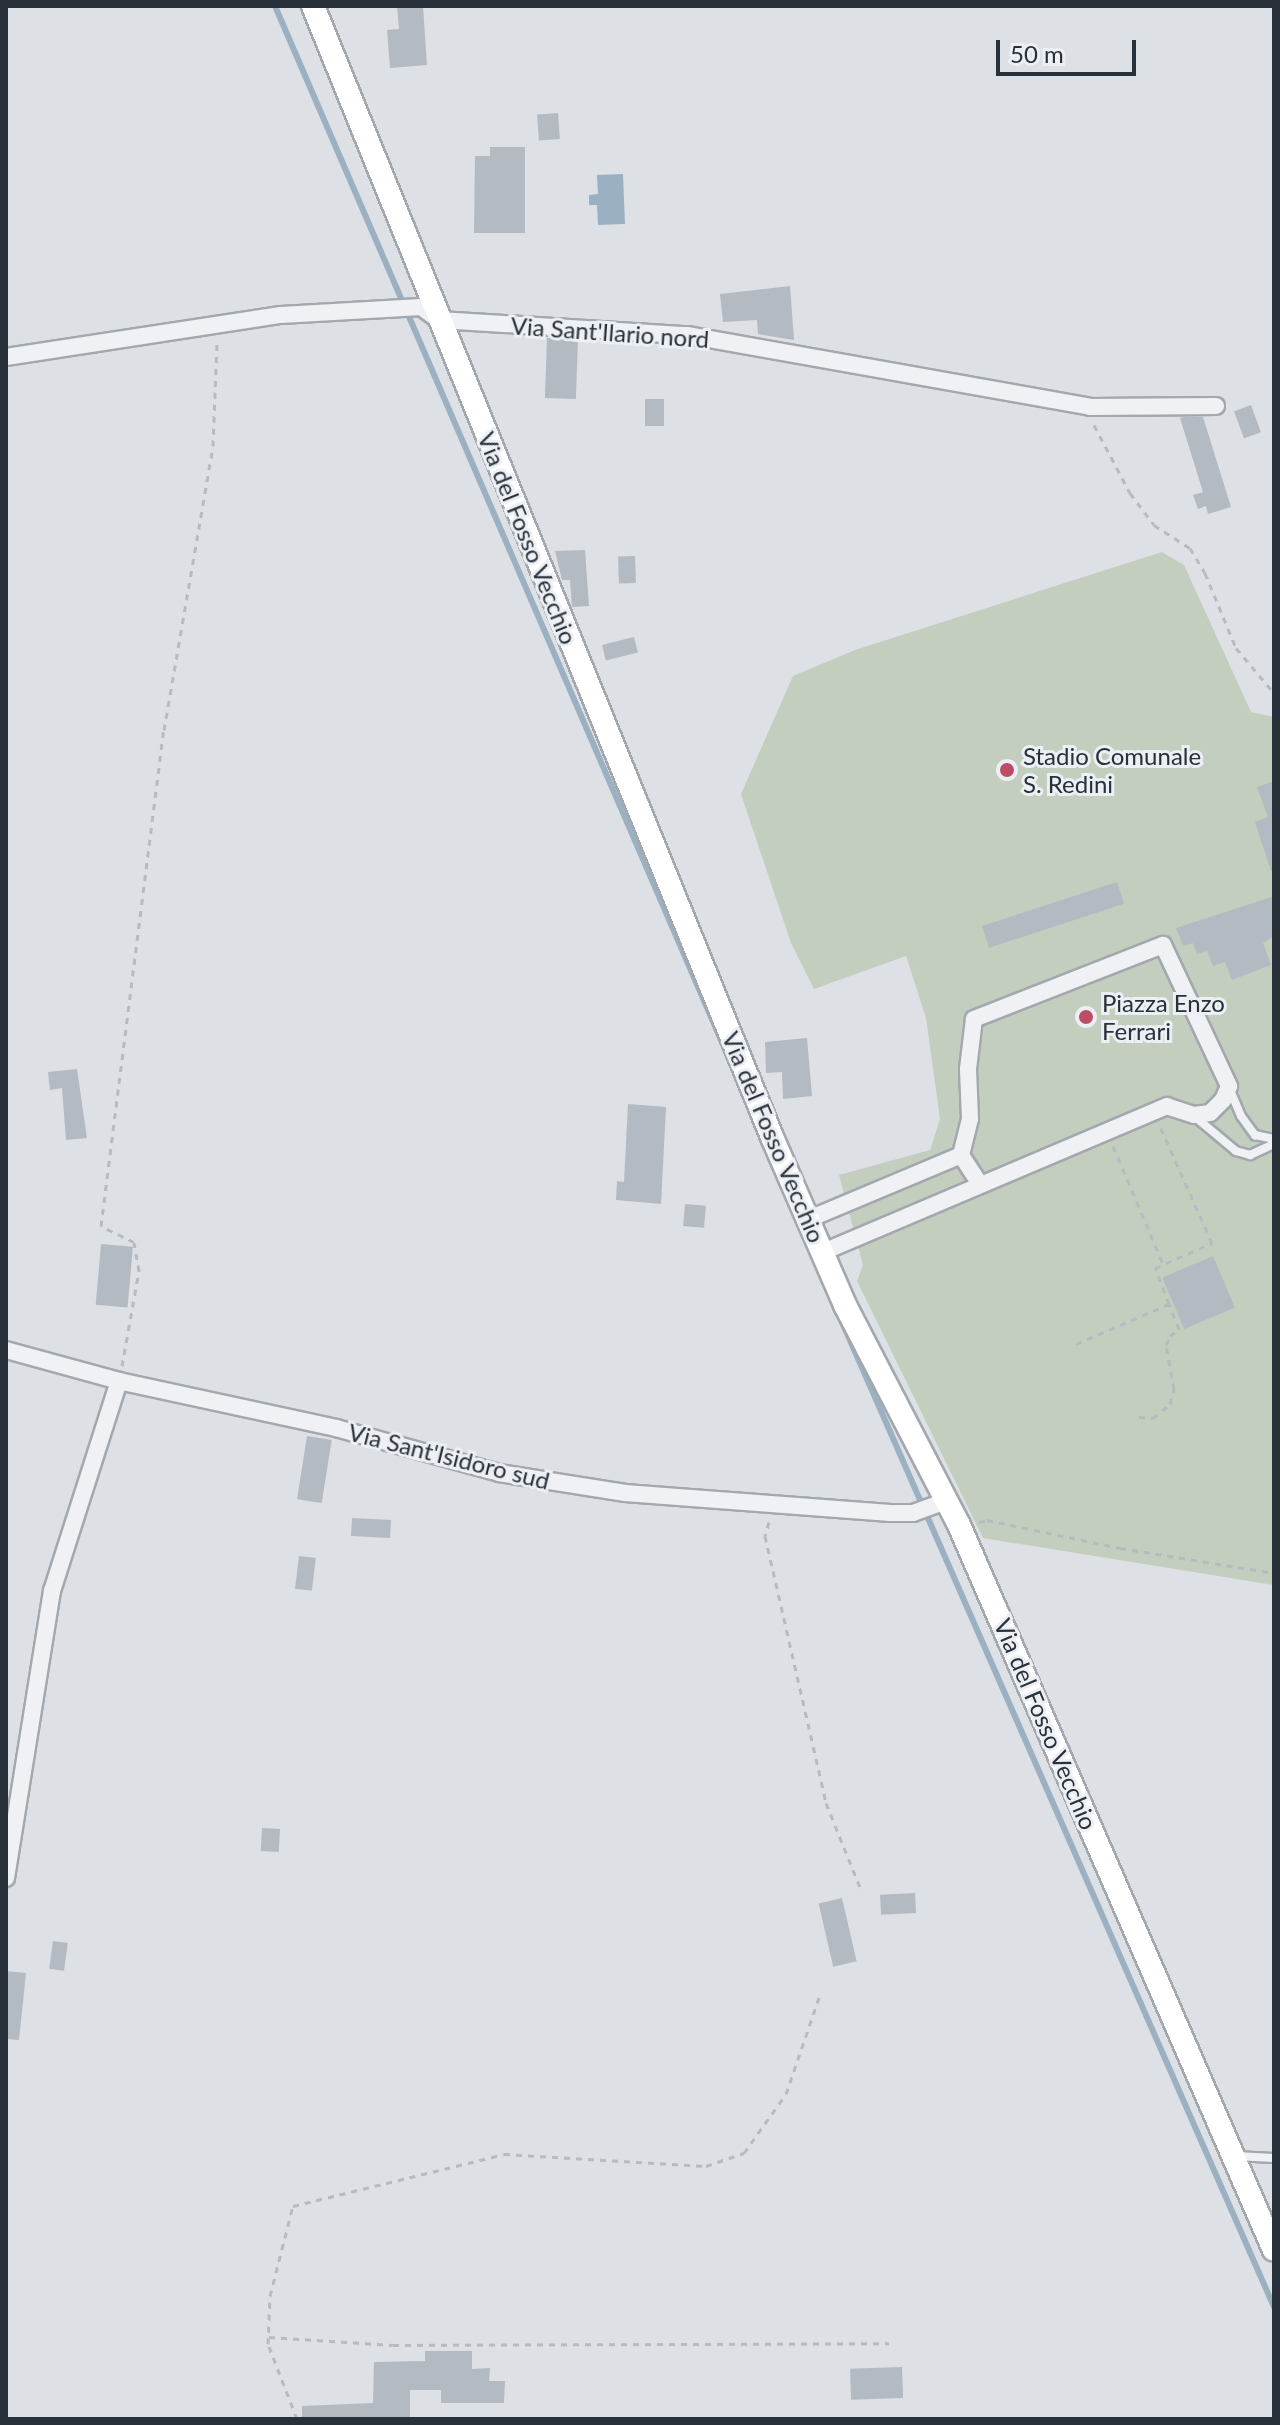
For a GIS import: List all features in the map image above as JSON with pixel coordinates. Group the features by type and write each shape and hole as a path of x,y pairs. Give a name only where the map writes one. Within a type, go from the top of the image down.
{"street":[{"name":"Via del Fosso Vecchio","path":"313,6 430,314 845,1305 939,1504 959,1525 1274,2250"},
{"name":"Via Sant'Ilario nord","path":"6,357 281,315 388,309 687,335 1090,407 1216,406"},
{"path":"823,1252 1167,1106 1194,1115 1210,1113 1223,1100 1229,1086 1163,945 974,1019 968,1069 970,1119 961,1155 980,1184"},
{"path":"809,1219 961,1155"},
{"name":"Via Sant'Isidoro sud","path":"6,1350 119,1381 336,1428 499,1473 625,1493 913,1513 939,1504"},
{"path":"6,1878 52,1591 119,1381"}],"lane":[{"path":"1229,1086 1241,1116 1255,1135 1274,1142"},
{"path":"1194,1115 1236,1151 1250,1155 1274,1142"},
{"path":"1232,2156 1274,2158"}],"path":[{"path":"119,1381 139,1271 134,1242 101,1226 162,745 213,446 217,325"},
{"path":"1090,407 1088,414 1130,493 1154,525 1190,548 1205,573 1236,648 1274,693"},
{"path":"1139,1417 1153,1418 1170,1404 1174,1389 1166,1345 1170,1336 1179,1329 1155,1268 1212,1243 1154,1111"},
{"path":"1107,1131 1164,1264"},
{"path":"1076,1344 1169,1304"},
{"path":"775,1503 765,1536 826,1803 862,1892"},
{"path":"959,1525 987,1520 1120,1548 1274,1573"},
{"path":"297,2419 268,2337 270,2296 293,2206 504,2154 706,2166 744,2153 786,2094 821,1992"},
{"path":"268,2337 393,2345 889,2343"}],"green space":[{"path":"1162,552 1184,565 1251,712 1274,717 1274,1585 983,1538 857,1281 863,1265 839,1175 930,1150 940,1119 926,1018 906,956 814,989 791,943 741,794 793,676 855,650"}],"water":[{"path":"623,174 625,224 598,225 597,205 589,205 589,195 598,194 597,175"}],"building":[{"path":"397,6 423,6 427,65 390,68 387,30 399,29"},
{"path":"558,113 560,139 539,140 537,114"},
{"path":"490,147 525,147 525,233 474,233 475,156 490,156"},
{"path":"790,286 794,340 758,334 757,320 723,322 720,294"},
{"path":"547,338 578,339 576,399 545,398"},
{"path":"645,399 664,399 664,426 645,426"},
{"path":"1251,405 1261,432 1244,438 1234,411"},
{"path":"1203,417 1231,507 1208,514 1206,506 1198,509 1193,495 1203,492 1180,418"},
{"path":"585,550 589,606 572,607 570,580 562,580 555,551"},
{"path":"635,556 636,583 619,584 618,557"},
{"path":"634,637 638,653 606,661 602,645"},
{"path":"1274,781 1274,871 1271,871 1255,822 1268,817 1257,787"},
{"path":"1117,882 1124,904 989,948 982,926"},
{"path":"1274,896 1274,936 1263,943 1271,965 1232,980 1225,962 1213,966 1207,951 1197,954 1193,943 1183,946 1176,928"},
{"path":"807,1038 812,1096 783,1099 782,1072 766,1073 765,1042"},
{"path":"77,1069 87,1138 66,1140 62,1088 50,1090 48,1072"},
{"path":"628,1104 666,1107 661,1204 616,1200 617,1181 624,1182"},
{"path":"685,1204 706,1206 704,1228 683,1226"},
{"path":"101,1244 133,1247 128,1308 96,1305"},
{"path":"1213,1256 1235,1308 1184,1329 1162,1277"},
{"path":"307,1436 332,1440 322,1503 297,1499"},
{"path":"352,1518 391,1520 390,1538 351,1536"},
{"path":"299,1556 316,1558 312,1591 295,1589"},
{"path":"262,1828 280,1829 279,1852 261,1851"},
{"path":"915,1893 916,1913 881,1915 880,1895"},
{"path":"842,1898 857,1961 833,1967 819,1903"},
{"path":"53,1941 68,1943 64,1971 49,1969"},
{"path":"6,1971 26,1973 19,2040 6,2039"},
{"path":"425,2351 472,2351 472,2369 490,2368 489,2381 505,2381 504,2403 441,2403 441,2390 410,2390 410,2418 302,2419 302,2406 373,2403 374,2362 425,2361"},
{"path":"902,2367 903,2398 851,2400 850,2369"}],"waterway":[{"path":"275,6 730,1061"},
{"path":"842,1322 1274,2307"}],"place":[{"name":"Stadio Comunale S. Redini","path":"1007,770"},
{"name":"Piazza Enzo Ferrari","path":"1086,1017"}]}
